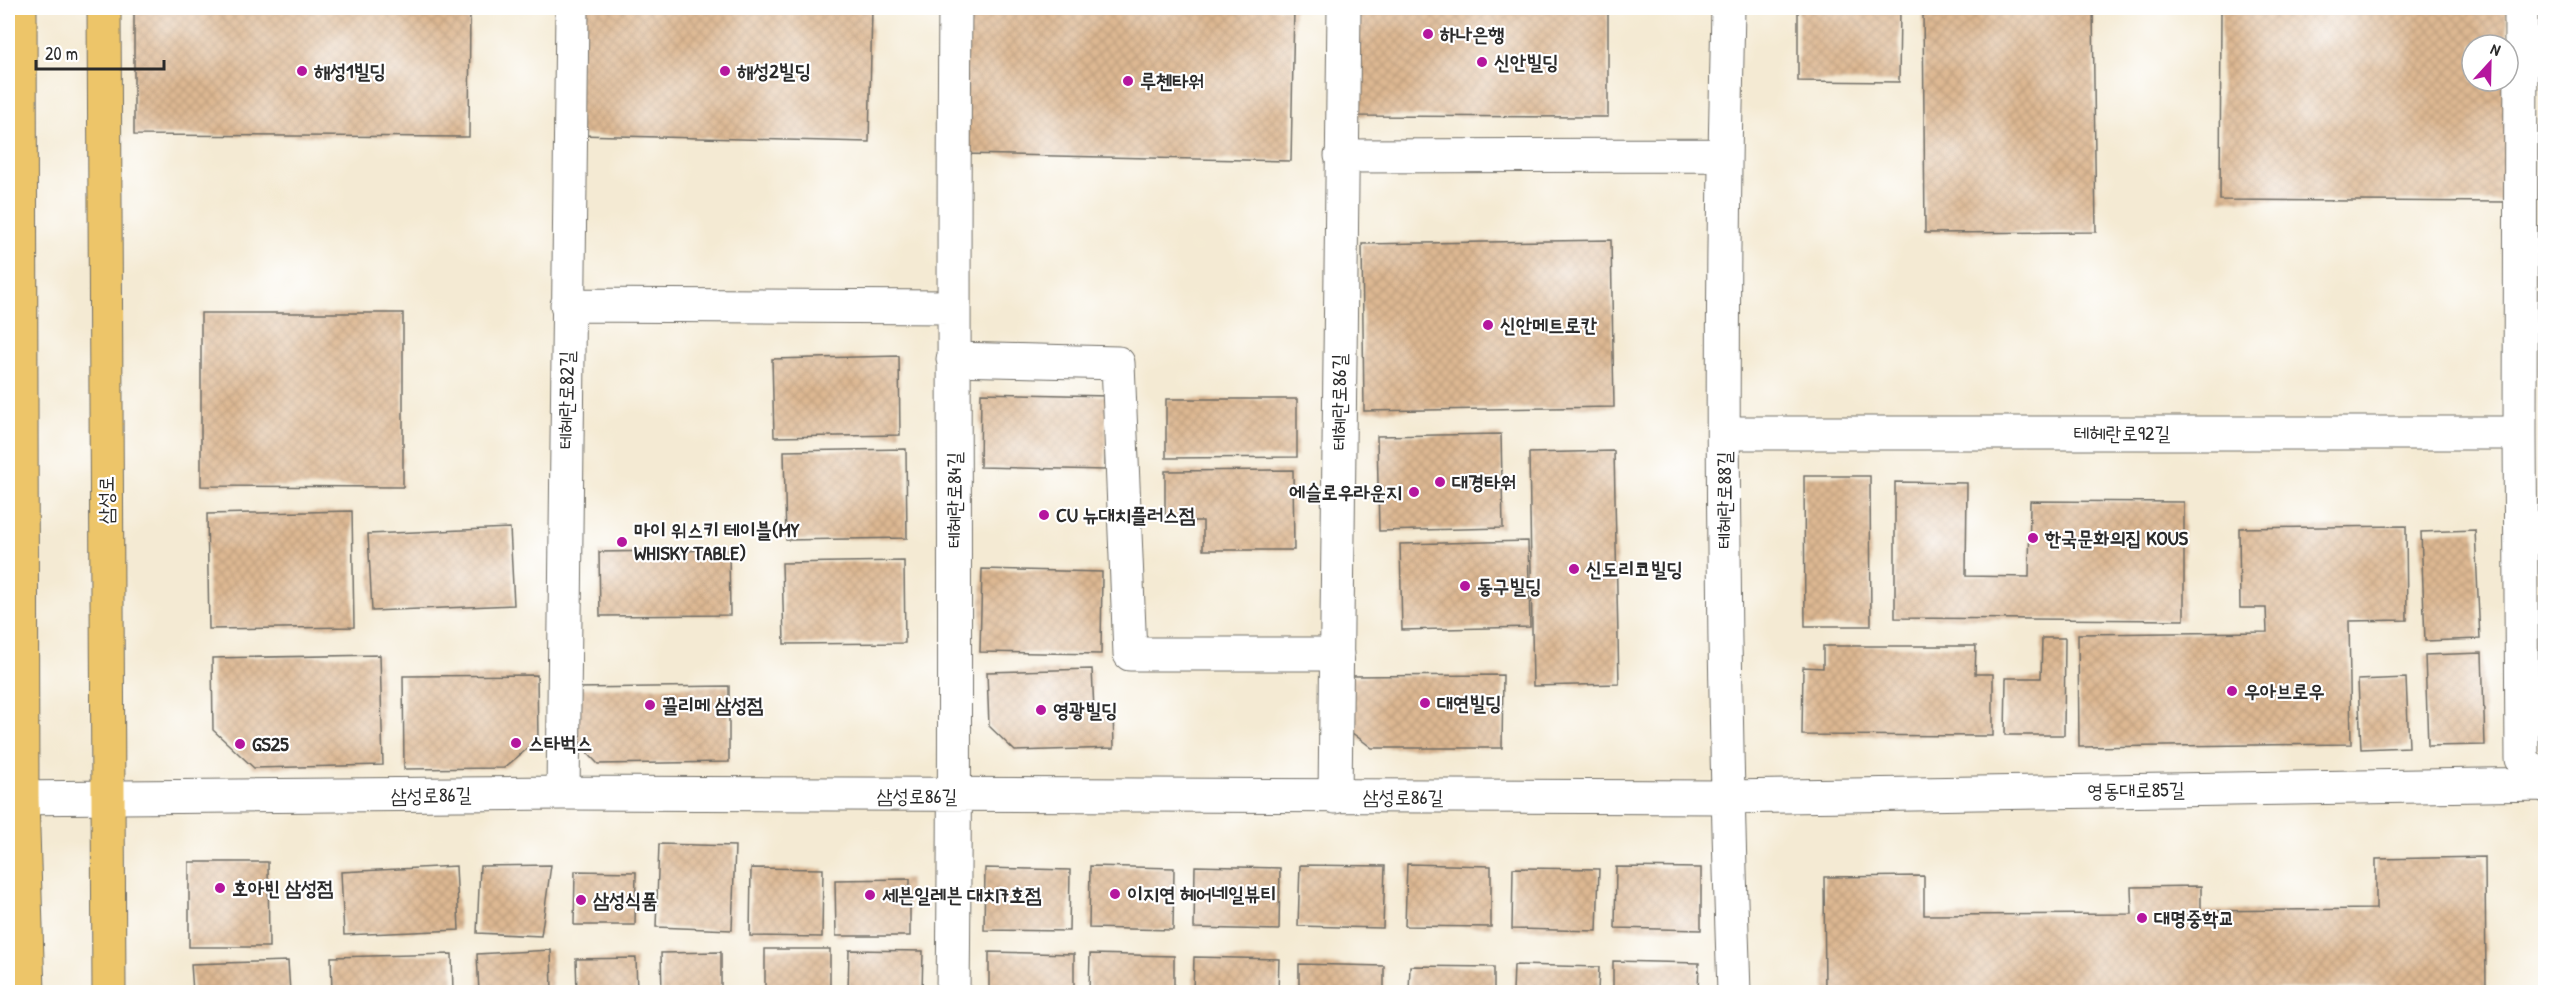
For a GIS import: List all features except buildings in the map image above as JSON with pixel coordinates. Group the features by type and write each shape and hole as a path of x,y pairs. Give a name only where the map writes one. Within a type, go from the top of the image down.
{"main road":[{"path":"20,8 14,680 15,798 28,993"},
{"name":"삼성로","path":"104,8 109,993"}],"street":[{"name":"테헤란로82길","path":"563,793 572,8"},
{"name":"테헤란로84길","path":"953,993 956,796 952,306 955,8"},
{"name":"테헤란로86길","path":"1335,797 1344,8"},
{"name":"테헤란로88길","path":"1728,8 1724,155 1724,433 1727,797 1734,993"},
{"path":"2522,8 2533,173 2520,433 2522,759 2545,785"},
{"path":"1341,156 1724,155"},
{"path":"567,305 952,306"},
{"path":"953,359 1118,363 1131,654 1337,654"},
{"name":"테헤란로92길","path":"1724,433 2520,433"},
{"name":"영동대로85길","path":"1727,797 2545,785"},
{"name":"삼성로86길","path":"15,798 563,793 1727,797"}],"place":[{"name":"하나은행","path":"1428,34"},
{"name":"신안빌딩","path":"1482,62"},
{"name":"해성1빌딩","path":"302,71"},
{"name":"해성2빌딩","path":"725,71"},
{"name":"루첸타워","path":"1128,81"},
{"name":"신안메트로칸","path":"1488,325"},
{"name":"대경타워","path":"1440,482"},
{"name":"에슬로우라운지","path":"1414,492"},
{"name":"CU 뉴대치플러스점","path":"1044,515"},
{"name":"한국문화의집 KOUS","path":"2033,538"},
{"name":"마이 위스키 테이블(MY WHISKY TABLE)","path":"622,542"},
{"name":"신도리코빌딩","path":"1574,569"},
{"name":"동구빌딩","path":"1465,586"},
{"name":"우아브로우","path":"2232,691"},
{"name":"대연빌딩","path":"1425,703"},
{"name":"끌리메 삼성점","path":"650,705"},
{"name":"영광빌딩","path":"1041,710"},
{"name":"스타벅스","path":"516,743"},
{"name":"GS25","path":"240,744"},
{"name":"호아빈 삼성점","path":"220,888"},
{"name":"이지연 헤어네일뷰티","path":"1115,894"},
{"name":"세븐일레븐 대치7호점","path":"870,895"},
{"name":"삼성식품","path":"581,900"},
{"name":"대명중학교","path":"2142,918"}]}
